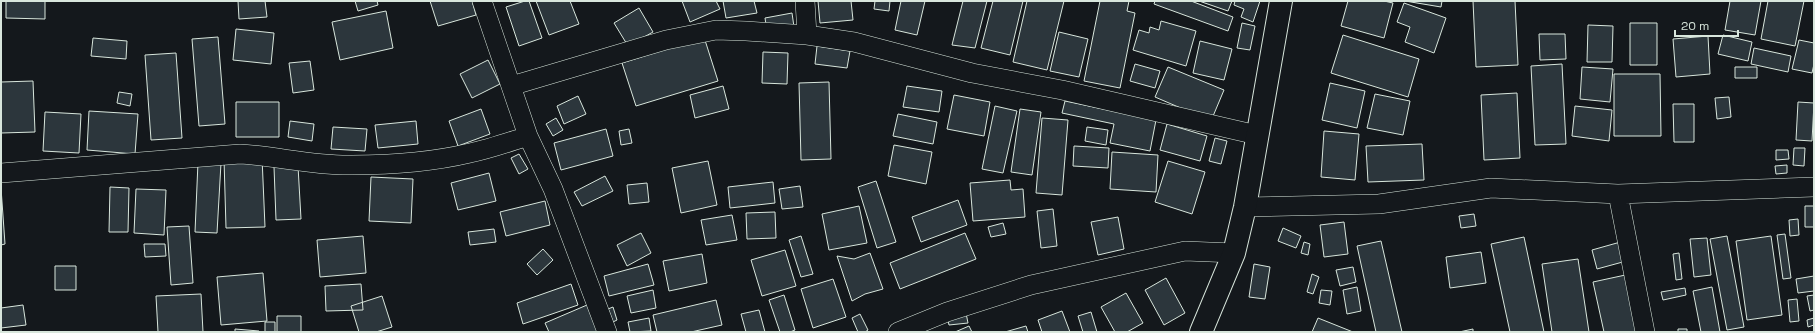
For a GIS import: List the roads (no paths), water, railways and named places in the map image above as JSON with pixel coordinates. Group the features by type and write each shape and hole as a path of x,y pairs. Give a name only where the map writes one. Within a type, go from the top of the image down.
{"street":[{"path":"482,1 528,136 553,188 607,332"},
{"path":"805,1 807,35"},
{"path":"1201,332 1234,252 1245,207 1281,1"},
{"path":"511,86 666,40 716,30 807,35 854,42 972,73 1070,92 1257,135"},
{"path":"1,173 240,154 266,155 294,161 351,165 427,160 470,153 528,136"},
{"path":"1245,207 1379,204 1491,188 1618,194 1814,187"},
{"path":"1618,194 1645,332"},
{"path":"898,332 947,312 1031,285 1185,251 1234,252"}]}
